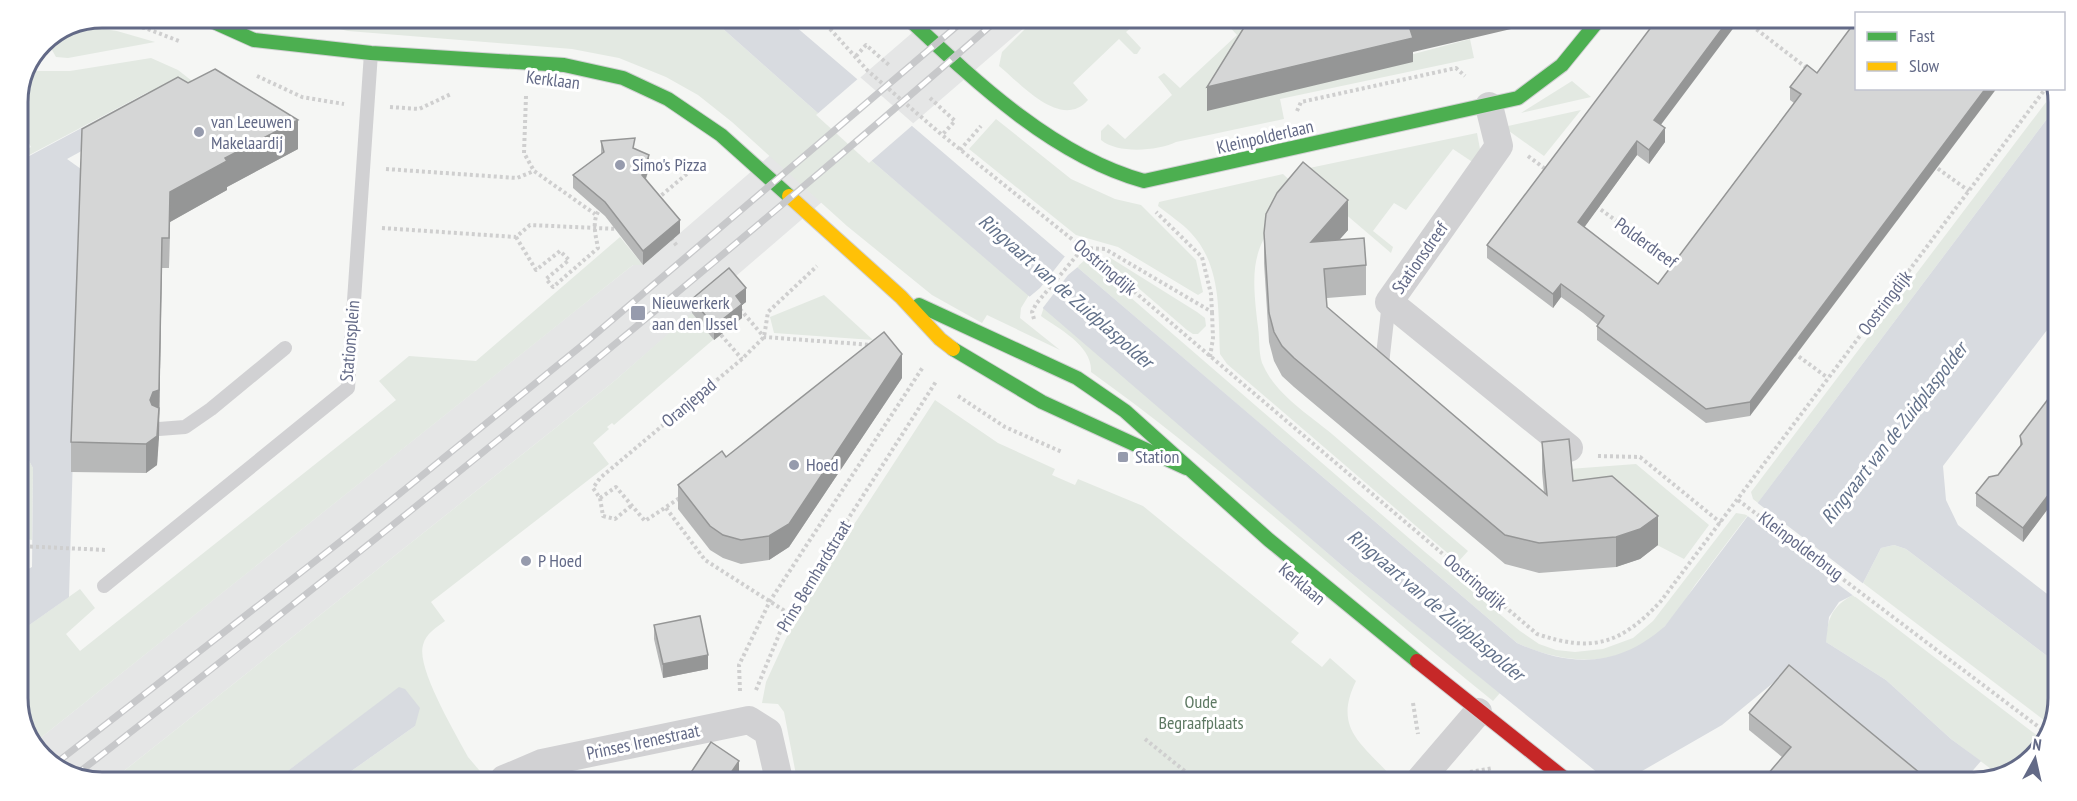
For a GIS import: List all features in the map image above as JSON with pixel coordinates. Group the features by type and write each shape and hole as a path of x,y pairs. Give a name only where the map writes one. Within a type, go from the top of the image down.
{"street":[{"name":"Kerklaan","path":"227,28 254,40 371,53 564,65 623,78 668,99 721,135 901,297 940,339 999,378 1042,402 1186,468"},
{"name":"Kleinpolderlaan","path":"918,28 944,54 1059,147 1118,175 1144,181 1482,94 1518,98 1543,84 1563,67 1592,28"},
{"name":"Kerklaan","path":"280,31 296,43"},
{"path":"1482,94 1499,146"},
{"name":"Stationsdreef","path":"1499,146 1389,302 1569,448"},
{"name":"Kerklaan","path":"901,297 1077,378 1125,411 1156,436 1186,468 1478,712 1556,772"},
{"path":"1426,772 1478,712"},
{"path":"749,720 768,732 777,772"},
{"name":"Prinses Irenestraat","path":"521,772 542,763 749,720"}],"lane":[{"name":"Stationsplein","path":"104,586 348,387 371,53"},
{"path":"1389,302 1382,364 1399,378"},
{"path":"159,429 184,427 211,409 285,348"}],"path":[{"path":"145,28 182,42"},
{"name":"Oostringdijk","path":"831,28 868,71 942,135 1083,248 1537,634 1565,644 1589,644 1615,638 1640,624 1721,523 2045,90"},
{"path":"1755,28 1813,73"},
{"path":"856,56 866,45 890,66"},
{"path":"1293,119 1301,102 1456,68 1482,94"},
{"path":"251,74 302,97 368,105 419,109 454,92"},
{"name":"Kerklaan","path":"515,93 537,96"},
{"path":"526,94 524,153 534,171 595,214"},
{"path":"930,98 955,121 942,135"},
{"path":"960,150 976,132"},
{"path":"1499,146 1521,151 1549,172"},
{"path":"692,154 710,170"},
{"path":"1924,158 1969,191"},
{"path":"656,200 701,162"},
{"path":"362,168 517,178 534,171"},
{"path":"1144,181 1149,206 1202,257 1211,294 1213,338 1210,357"},
{"name":"Polderdreef","path":"1587,200 1682,269"},
{"path":"516,237 536,270 560,251 569,260 546,279 553,287 598,248 594,228 595,214 606,202"},
{"path":"360,227 516,237 530,225 622,229"},
{"path":"666,232 676,246"},
{"path":"1036,304 1083,248 1105,249 1212,312"},
{"path":"808,257 826,273"},
{"path":"764,337 768,312 818,265"},
{"path":"739,308 764,337 874,345"},
{"path":"721,335 741,358"},
{"name":"Oranjepad","path":"600,498 593,488 600,478 764,337"},
{"path":"1793,351 1828,378"},
{"path":"749,720 741,705 739,665 770,601 924,366 916,359"},
{"name":"Prins Bernhardstraat","path":"749,720 758,681 788,612 937,380"},
{"path":"1025,436 1065,453"},
{"path":"1569,448 1585,454 1604,457 1640,457 1721,523"},
{"path":"631,506 615,519 603,516 600,498 616,487 645,521 685,494"},
{"name":"Kleinpolderbrug","path":"1738,500 1863,592 2041,729"},
{"path":"666,508 705,560 788,612"},
{"path":"29,548 74,550"},
{"path":"1412,699 1417,732 1424,744 1466,772 1499,769"},
{"path":"1145,739 1186,772"}],"shaded area":[{"path":"918,28 1024,28 612,383 123,772 93,772 79,769 62,760 44,743 41,738 565,319 633,265 643,265"}],"green space":[{"path":"100,28 117,31 155,42 68,58 56,57 51,49 74,34 88,30"},
{"path":"335,28 722,28 872,161 1029,295 1021,308 1020,318 1060,350 987,315 982,323 932,295 847,226 732,122 698,95 666,77 619,58 572,49 348,31"},
{"path":"1026,28 1131,28 1126,32 1141,48 1137,54 1134,54 1119,39 1073,83 1088,100 1077,108 1066,110 1041,101 999,66 1002,52"},
{"path":"1230,28 1258,28 1207,109 1470,39 1474,58 1280,99 1284,119 1159,147 1127,149 1101,140 1101,131 1108,124 1125,139 1172,95 1158,77 1164,73 1180,88 1237,35"},
{"path":"151,58 178,70 192,81 158,109 148,92 28,156 28,149 31,147 28,140 28,103 34,74 36,71 70,71"},
{"path":"1572,81 1591,97 1521,113"},
{"path":"2048,100 2048,118 1758,503 1753,499 1751,492"},
{"path":"1581,110 1544,156 1509,131 1508,126"},
{"path":"996,119 1071,179 1115,199 1141,205 1196,260 1203,292 1198,295 1118,247 1076,235 969,149"},
{"path":"1477,133 1480,149 1474,163 1453,149 1406,210 1394,203 1373,231 1393,247 1391,253 1295,171"},
{"path":"1283,174 1300,190 1273,224 1258,252 1254,283 1262,363 1277,387 1294,404 1468,551 1458,562 1227,364 1220,354 1216,290 1208,260 1191,233 1158,206 1159,202"},
{"path":"620,237 643,265 633,265 41,738 30,713 29,625 80,589 95,608 66,634 80,651 396,400 379,381 409,356 476,361"},
{"path":"1109,257 1197,312 1205,318 1206,326 1198,334 1187,330 1106,260"},
{"path":"1086,259 1425,552 1520,631 1539,644 1556,650 1575,652 1603,649 1633,638 1653,621 1736,513 1748,515 1673,616 1649,640 1632,650 1595,659 1575,659 1536,651 1517,643 1077,267"},
{"path":"824,295 873,340 774,333 770,317"},
{"path":"1044,307 1346,569 1500,693 1493,701 1245,492 1091,372 1087,354 1081,346 1041,316"},
{"path":"692,313 714,339 614,425 612,423 607,427 609,429 593,443 609,464 431,602 445,621 424,641 422,655 425,669 468,757 481,772 350,772 415,726 399,688 286,772 123,772 612,383"},
{"name":"Oude Begraafplaats","path":"935,400 998,443 1055,469 1052,475 1075,485 1078,479 1143,506 1299,633 1291,642 1322,667 1330,658 1356,681 1350,697 1349,723 1361,744 1387,772 795,772 784,712 778,704 762,703 766,682 801,606"},
{"path":"29,460 33,468 32,540 29,539"},
{"path":"1636,464 1709,525 1684,559 1657,545 1573,511 1569,469"},
{"path":"1894,545 1906,549 2048,657 2048,708 2045,721 1863,583 1881,548"},
{"path":"1853,595 2029,729 2005,729 2005,766 1993,770 1951,739 1886,680 1826,642 1829,620 1840,604"}],"water":[{"name":"Ringvaart van de Zuidplaspolder","path":"722,28 797,28 1517,643 1557,657 1594,659 1612,656 1630,649 1648,640 1665,626 2048,118 2048,329 1943,466 1946,500 1958,525 2048,595 2048,657 1906,549 1894,545 1881,548 1863,583 1853,595 1839,602 1829,617 1826,642 1886,680 1951,739 1981,761 1972,772 1901,772 1790,669 1722,725 1640,772 1597,772 1346,569 872,161"},
{"path":"149,92 158,109 67,159 81,169 69,597 29,625 33,468 29,460 28,157"},
{"path":"399,687 405,689 420,708 415,726 350,772 286,772"}],"pier":[{"path":"860,77 914,124 869,163 816,115"},
{"path":"1066,255 1079,266 1068,275 1042,309 1028,298 1040,288"},
{"path":"1755,501 1865,585 1855,597 1745,514"}],"building":[{"path":"1244,28 1414,28 1410,29 1413,38 1207,87"},
{"path":"1650,28 1723,28 1654,120 1665,128 1649,150 1637,141 1578,222 1658,284 1801,94 1790,87 1807,65 1817,73 1851,28 1855,28 1855,90 1984,90 1750,402 1706,409 1597,326 1604,316 1583,300 1561,284 1553,294 1487,245"},
{"path":"215,69 298,120 225,158 227,161 170,192 169,238 162,238 159,390 153,392 150,400 152,405 159,408 157,436 146,444 71,442 82,129 178,77 188,83"},
{"path":"635,138 633,148 649,155 642,175 680,220 643,251 605,202 573,175 604,152 601,141"},
{"path":"1303,162 1348,200 1311,242 1364,238 1366,265 1324,269 1327,307 1547,495 1542,442 1569,439 1573,481 1612,476 1658,516 1640,529 1616,537 1539,543 1505,535 1294,358 1282,346 1274,332 1269,313 1264,233 1266,214 1277,193"},
{"path":"729,268 746,288 736,296 742,304 714,326 692,299"},
{"name":"Hoed","path":"884,332 902,354 789,524 769,536 741,540 723,535 710,526 678,485 722,451 726,457"},
{"path":"2048,399 2048,495 2023,528 1976,493 1989,477 1998,475 2022,444 2020,436"},
{"path":"700,616 708,655 663,664 654,625"},
{"path":"1789,665 1919,772 1770,772 1791,747 1749,713"},
{"path":"711,742 739,761 731,772 691,772"}],"railway":[{"path":"61,759 350,534 585,343 955,28"},
{"path":"82,770 308,593 541,405 884,118 988,28"}],"traffic: fast":[{"path":"227,28 254,40 371,53 564,65 623,78 668,99 721,135 789,196"},
{"path":"919,28 990,92 1048,136 1079,154 1144,181 1518,98 1562,65 1592,28"},
{"path":"919,305 1077,378 1125,411 1269,540 1417,661"},
{"path":"953,349 1042,402 1186,468"}],"traffic: slow":[{"path":"789,196 901,297 940,339 953,349"}],"traffic: jam":[{"path":"1417,661 1556,772"}],"place":[{"name":"van Leeuwen Makelaardij","path":"199,132"},
{"name":"Simo's Pizza","path":"620,165"},
{"name":"Nieuwerkerk aan den IJssel","path":"638,313"},
{"name":"Station","path":"1123,457"},
{"name":"Hoed","path":"794,465"},
{"name":"P Hoed","path":"526,561"}]}
